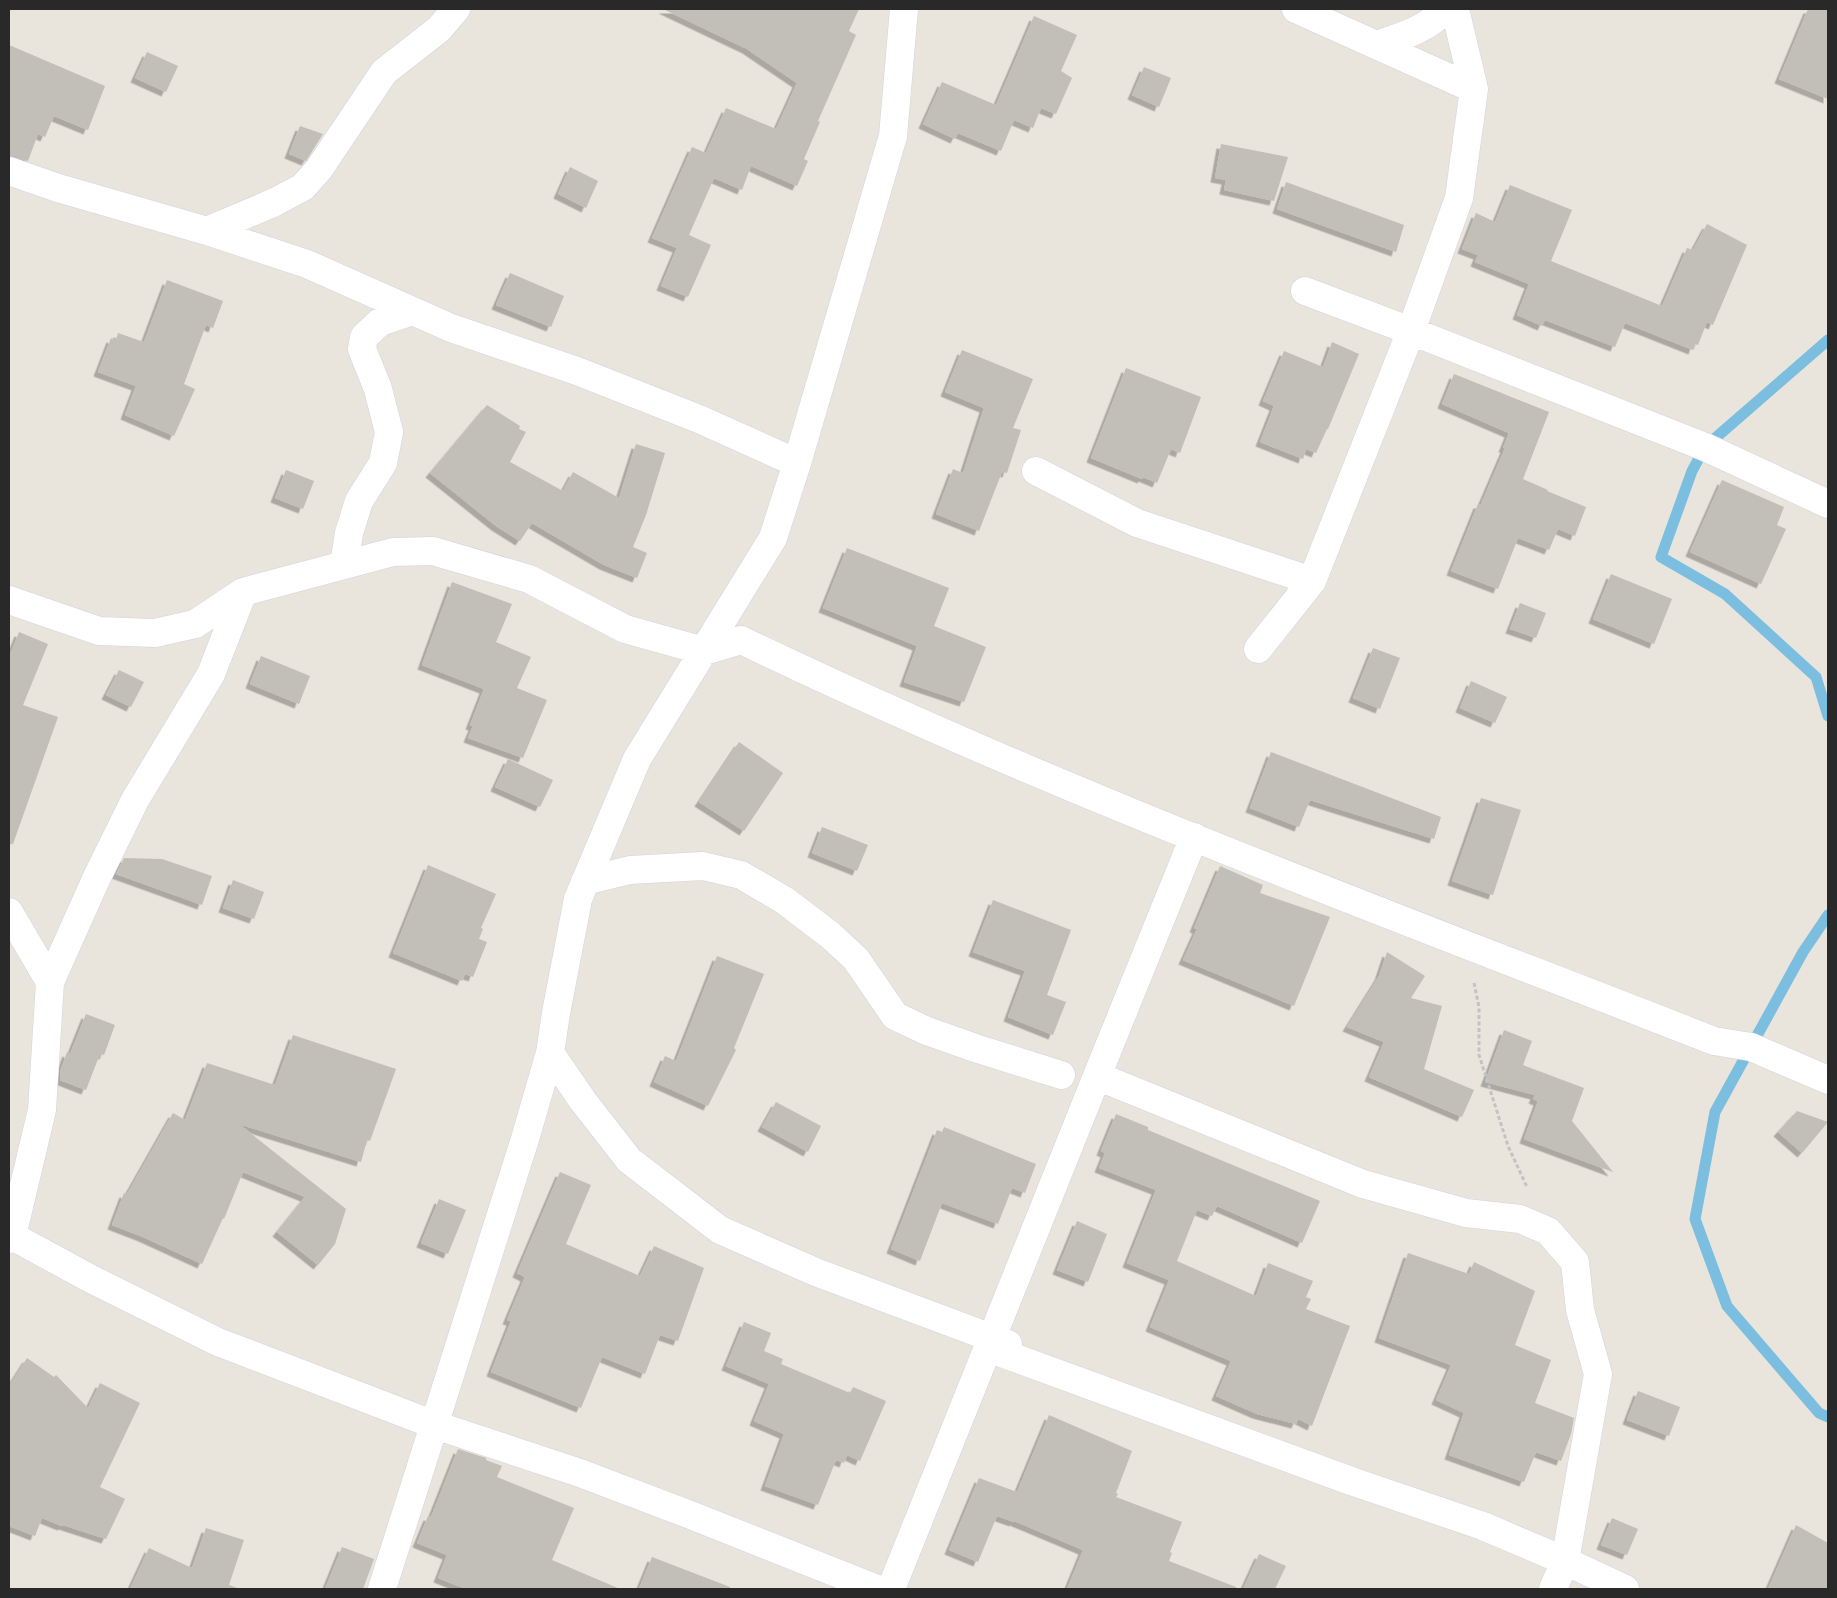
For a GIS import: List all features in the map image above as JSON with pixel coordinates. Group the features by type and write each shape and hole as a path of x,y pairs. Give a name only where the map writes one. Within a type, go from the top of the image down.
{"street":[{"path":"207,231 275,202 303,187 319,169 384,72 439,29 456,9"},
{"path":"382,1589 525,1139 550,1053 578,900 637,759 773,538 797,463 893,136 904,9"},
{"path":"1296,9 1474,89"},
{"path":"1376,45 1407,36 1432,22 1446,9"},
{"path":"1258,649 1312,581 1411,331 1459,198 1474,89 1455,9"},
{"path":"9,171 58,188 207,231 307,264 451,328 577,371 690,416 797,463"},
{"path":"1305,291 1705,447 1828,504"},
{"path":"344,565 349,533 359,501 383,463 389,432 378,389 362,349 364,337 380,322 413,311"},
{"path":"1036,471 1137,523 1312,581"},
{"path":"9,600 99,631 156,633 195,624 243,592 393,552 433,551 529,579 625,629 704,651 741,640 836,686 976,748 1194,838 1714,1041 1751,1047 1828,1080"},
{"path":"243,592 210,674 136,800 97,878 50,982 42,1110 10,1234 94,1280 218,1342 435,1425 580,1473 877,1589"},
{"path":"891,1589 998,1346 1097,1076 1194,838"},
{"path":"585,882 630,870 703,866 741,875 784,900 830,935 856,960 895,1016 927,1031 1061,1075"},
{"path":"9,912 50,982"},
{"path":"550,1053 583,1101 629,1160 720,1230 818,1273 998,1346 1354,1482 1483,1526 1625,1589"},
{"path":"1097,1076 1363,1184 1466,1213 1520,1219 1548,1231 1575,1262 1580,1310 1598,1374 1565,1561 1553,1589"}],"path":[{"path":"1467,944 1479,1007 1479,1054 1508,1146 1548,1231"}],"building":[{"path":"663,9 859,9 849,31 856,35 818,121 820,122 804,159 808,161 797,186 751,166 742,190 714,178 689,235 711,245 688,297 661,286 677,248 652,238 692,147 706,153 726,108 776,129 797,83 747,49"},
{"path":"1808,9 1828,9 1828,99 1779,79"},
{"path":"1034,16 1077,35 1061,71 1072,78 1056,114 1041,108 1033,128 1014,120 1001,151 958,133 955,139 923,124 942,82 996,105"},
{"path":"9,45 105,86 88,130 54,116 45,137 38,134 28,161 9,156"},
{"path":"147,52 178,66 166,92 135,78"},
{"path":"1144,67 1171,78 1159,107 1132,95"},
{"path":"300,126 323,134 306,161 289,154"},
{"path":"1221,144 1288,157 1274,201 1224,190 1226,180 1215,178"},
{"path":"570,167 598,181 586,208 558,194"},
{"path":"1286,182 1404,225 1396,252 1277,209"},
{"path":"1510,185 1572,210 1551,261 1662,306 1687,248 1693,250 1707,224 1747,245 1713,325 1707,322 1698,345 1695,344 1693,350 1625,323 1615,347 1545,320 1542,326 1517,315 1529,284 1475,262 1478,255 1462,249 1476,213 1495,222"},
{"path":"510,273 564,296 551,327 496,305"},
{"path":"167,280 223,301 213,328 206,325 184,384 195,389 174,436 125,415 136,386 98,372 111,338 116,340 118,333 144,342"},
{"path":"1332,342 1359,354 1316,453 1306,449 1303,459 1260,442 1274,406 1263,401 1284,351 1323,367"},
{"path":"962,350 1033,379 1013,428 1021,430 1007,473 1002,472 979,531 936,514 953,469 963,473 984,408 945,392"},
{"path":"1126,368 1201,397 1180,453 1171,449 1157,483 1143,477 1142,479 1091,458"},
{"path":"1454,374 1549,412 1523,479 1586,507 1575,536 1558,529 1549,550 1518,538 1498,589 1451,571 1478,504 1481,504 1505,448 1503,448 1509,433 1442,404"},
{"path":"487,405 520,426 519,429 526,432 510,462 563,491 573,472 619,498 636,444 665,453 646,515 633,547 647,553 637,578 604,565 532,523 520,541 496,526 430,473"},
{"path":"286,470 314,481 303,509 275,498"},
{"path":"1722,480 1784,507 1777,525 1786,529 1761,584 1690,552"},
{"path":"847,548 949,588 934,626 986,647 964,702 904,682 917,646 823,608"},
{"path":"1611,574 1672,599 1654,644 1593,619"},
{"path":"452,582 512,604 496,642 531,657 517,688 547,700 523,758 468,738 473,726 470,725 484,689 422,665"},
{"path":"1520,603 1546,613 1536,638 1510,629"},
{"path":"19,632 48,644 23,705 58,717 13,844 9,844 9,657"},
{"path":"1373,648 1400,658 1380,709 1353,698"},
{"path":"261,656 310,676 299,704 250,684"},
{"path":"119,670 144,682 131,707 106,695"},
{"path":"1471,681 1507,697 1495,723 1460,708"},
{"path":"739,742 783,773 744,831 699,802"},
{"path":"1271,752 1441,817 1434,839 1310,800 1299,827 1250,808"},
{"path":"508,759 553,780 540,807 495,787"},
{"path":"1481,798 1521,810 1493,895 1452,881"},
{"path":"822,827 868,845 857,871 812,853"},
{"path":"124,858 162,859 212,876 202,905 116,874"},
{"path":"428,865 496,894 481,928 483,929 479,939 487,942 473,977 465,974 462,981 393,953"},
{"path":"1220,866 1263,885 1260,893 1330,917 1294,1006 1183,960 1197,929 1194,928"},
{"path":"233,880 264,892 254,919 223,908"},
{"path":"993,900 1071,930 1047,995 1066,1002 1053,1035 1008,1017 1025,971 973,952"},
{"path":"1387,952 1425,976 1411,998 1442,1006 1424,1069 1474,1090 1462,1117 1369,1077 1384,1042 1347,1027 1379,976"},
{"path":"717,956 764,974 734,1048 736,1050 708,1106 654,1082 665,1056 676,1061"},
{"path":"86,1014 115,1025 104,1055 100,1054 86,1090 60,1080 60,1072 67,1052 70,1054"},
{"path":"1504,1030 1532,1041 1523,1065 1584,1088 1572,1121 1613,1172 1524,1139 1538,1101 1533,1099 1535,1095 1485,1082"},
{"path":"293,1035 396,1069 370,1141 367,1140 361,1162 239,1124 346,1209 335,1244 318,1265 277,1232 305,1197 243,1172 224,1219 202,1264 112,1225 124,1193 127,1194 173,1113 185,1120 207,1063 275,1085"},
{"path":"776,1102 821,1126 808,1152 762,1127"},
{"path":"1797,1111 1828,1122 1802,1153 1778,1132"},
{"path":"1116,1114 1148,1127 1148,1130 1320,1201 1302,1243 1217,1206 1212,1216 1197,1210 1177,1261 1256,1296 1268,1263 1313,1281 1306,1297 1311,1299 1306,1309 1350,1326 1312,1426 1298,1419 1296,1424 1257,1414 1216,1396 1231,1361 1150,1327 1169,1280 1127,1263 1156,1190 1099,1168 1105,1153 1101,1151"},
{"path":"944,1127 1036,1164 1025,1193 1012,1188 998,1224 942,1203 920,1261 891,1249 937,1130 942,1132"},
{"path":"560,1172 591,1185 566,1244 640,1276 654,1246 704,1268 678,1341 660,1335 645,1374 602,1357 581,1408 491,1372 511,1321 507,1320 525,1277 517,1273"},
{"path":"439,1199 466,1210 448,1254 421,1243"},
{"path":"1077,1221 1107,1234 1088,1282 1057,1270"},
{"path":"1408,1253 1469,1274 1474,1262 1535,1291 1515,1345 1551,1360 1535,1403 1574,1418 1571,1434 1561,1461 1536,1452 1524,1482 1449,1455 1464,1413 1436,1400 1451,1365 1379,1338"},
{"path":"744,1322 771,1333 764,1351 783,1359 781,1364 850,1393 853,1387 886,1401 860,1461 847,1455 844,1463 836,1460 818,1505 765,1486 784,1434 754,1421 769,1384 726,1366"},
{"path":"27,1358 54,1377 56,1375 88,1408 100,1383 140,1403 100,1487 125,1499 106,1539 42,1518 35,1536 9,1526 9,1386"},
{"path":"1638,1391 1680,1407 1669,1436 1627,1420"},
{"path":"1049,1415 1132,1451 1116,1497 1182,1522 1170,1552 1172,1553 1169,1561 1236,1587 1236,1589 1067,1589 1083,1550 1014,1521 997,1516 978,1562 949,1550 979,1478 1017,1492"},
{"path":"458,1449 486,1458 486,1460 502,1466 497,1477 574,1508 552,1560 620,1589 466,1589 438,1578 447,1555 417,1543 428,1516 431,1517"},
{"path":"1612,1518 1638,1529 1627,1555 1601,1545"},
{"path":"1796,1525 1828,1543 1828,1589 1768,1589"},
{"path":"206,1528 244,1540 229,1585 240,1589 130,1589 149,1548 192,1568"},
{"path":"342,1547 374,1559 363,1589 325,1589"},
{"path":"1259,1554 1286,1566 1275,1589 1243,1589"},
{"path":"652,1557 730,1587 730,1589 639,1589"}],"waterway":[{"path":"1828,340 1705,447 1692,471 1661,557 1725,594 1816,677 1828,716"},
{"path":"1828,915 1803,952 1715,1112 1695,1219 1727,1306 1819,1413 1828,1417"}]}
